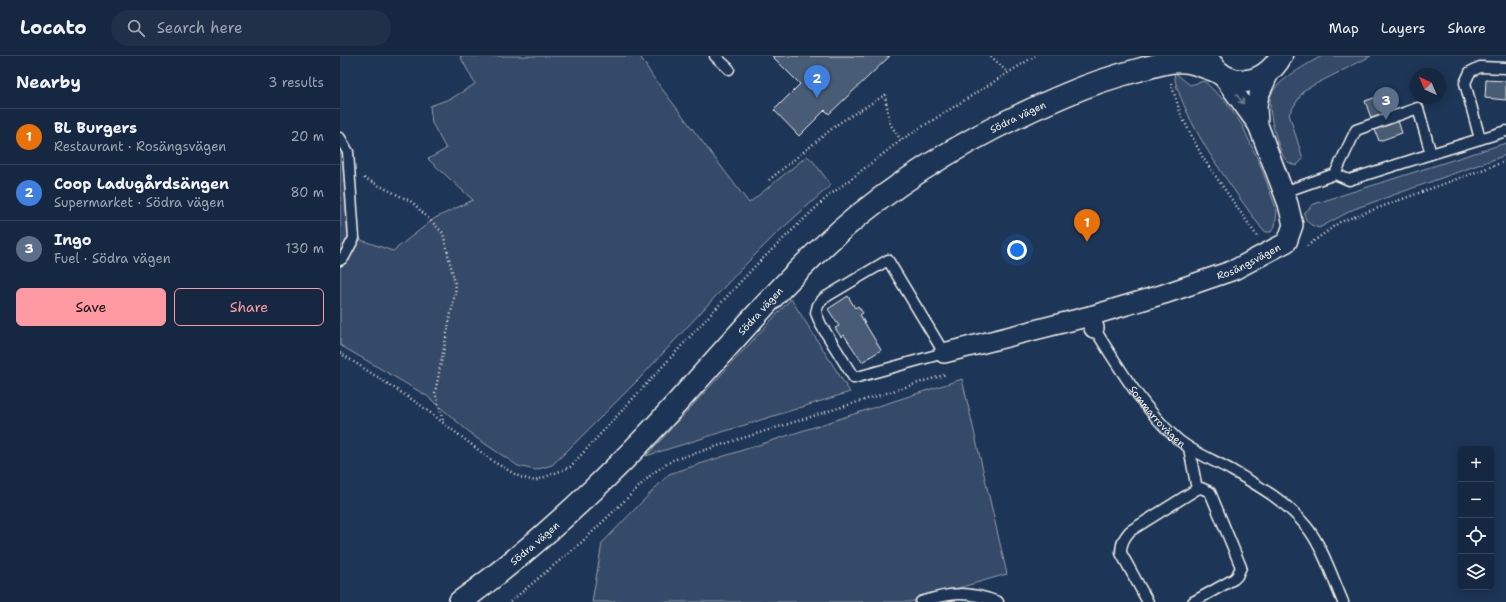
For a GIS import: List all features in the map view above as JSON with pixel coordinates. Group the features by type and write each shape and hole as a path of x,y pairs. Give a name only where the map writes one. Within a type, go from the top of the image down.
{"main road":[{"name":"Södra vägen","path":"460,602 523,553 583,500 641,442 774,295 842,230 909,178 975,138 1041,105 1105,79 1149,56"},
{"path":"1275,64 1296,56"},
{"name":"Södra vägen","path":"1105,79 1159,64 1188,62 1215,67 1230,79 1243,81 1260,78 1275,64"}],"street":[{"name":"Rosängsvägen","path":"1258,125 1257,105 1259,95 1275,64"},
{"name":"Rosängsvägen","path":"1092,322 1164,294 1234,270 1288,242 1293,225 1284,192 1258,125 1215,67"},
{"path":"944,353 1092,322"}],"lane":[{"path":"715,56 729,69"},
{"path":"1480,139 1466,83 1470,72 1480,67 1506,68"},
{"path":"1335,174 1356,130 1418,108 1431,154"},
{"path":"1284,192 1335,174 1349,180 1506,131"},
{"path":"340,138 348,152 351,173 354,238 344,257 340,260"},
{"path":"888,260 944,353 854,378 820,324 816,313 818,305 824,298 888,260"},
{"name":"Sommarrovägen","path":"1092,322 1120,370 1154,415 1175,437 1189,448 1230,469 1268,492 1289,509 1306,526 1318,546 1343,602"},
{"path":"1189,448 1197,489"},
{"path":"1148,602 1121,553 1121,545 1124,538 1130,531 1200,488 1210,492 1241,566 1237,576 1234,579 1193,602"},
{"path":"921,602 946,594 967,593 984,596 998,602"}],"path":[{"path":"992,56 1008,72"},
{"path":"340,353 391,385 443,421 494,462 520,477 535,481 570,467 756,265 825,199 901,140 1035,56"},
{"path":"1170,77 1181,115 1203,158 1258,238"},
{"path":"769,180 839,123 885,95 890,124 901,140"},
{"path":"351,173 412,202 443,233 456,288 435,393 443,421"},
{"path":"510,602 583,541 653,473 673,460 953,372"}],"shaded area":[{"path":"460,56 640,56 653,77 749,203 807,156 813,161 831,185 777,233 739,271 640,378 565,453 552,465 535,470 518,466 475,437 427,396 340,345 340,148 344,154 348,206 361,240 393,251 435,218 473,200 428,159 446,149 432,123 430,106 452,98 475,84"},
{"path":"1322,56 1371,56 1304,90 1289,114 1303,159 1296,166 1287,161 1276,138 1271,118 1271,95 1279,84 1286,78"},
{"path":"1174,72 1190,85 1204,81 1225,101 1242,125 1260,164 1277,211 1275,226 1271,232 1266,232 1262,229 1205,147 1178,91"},
{"path":"1506,143 1506,155 1354,209 1319,228 1313,226 1306,219 1304,213 1314,204"},
{"path":"791,299 850,392 646,456"},
{"path":"962,379 1007,574 910,602 592,602 602,543 669,474"}],"building":[{"path":"772,56 890,56 829,114 825,110 799,136 774,110 800,84"},
{"path":"1486,80 1506,81 1506,100 1485,98"},
{"path":"1389,93 1402,133 1379,141 1365,101"},
{"path":"848,296 855,308 858,306 863,313 860,315 881,350 862,362 844,335 841,337 835,328 839,326 828,309"}],"place":[{"name":"Coop Ladugårdsängen","path":"817,98"},
{"name":"Ingo","path":"1386,120"},
{"name":"BL Burgers","path":"1087,242"}]}
